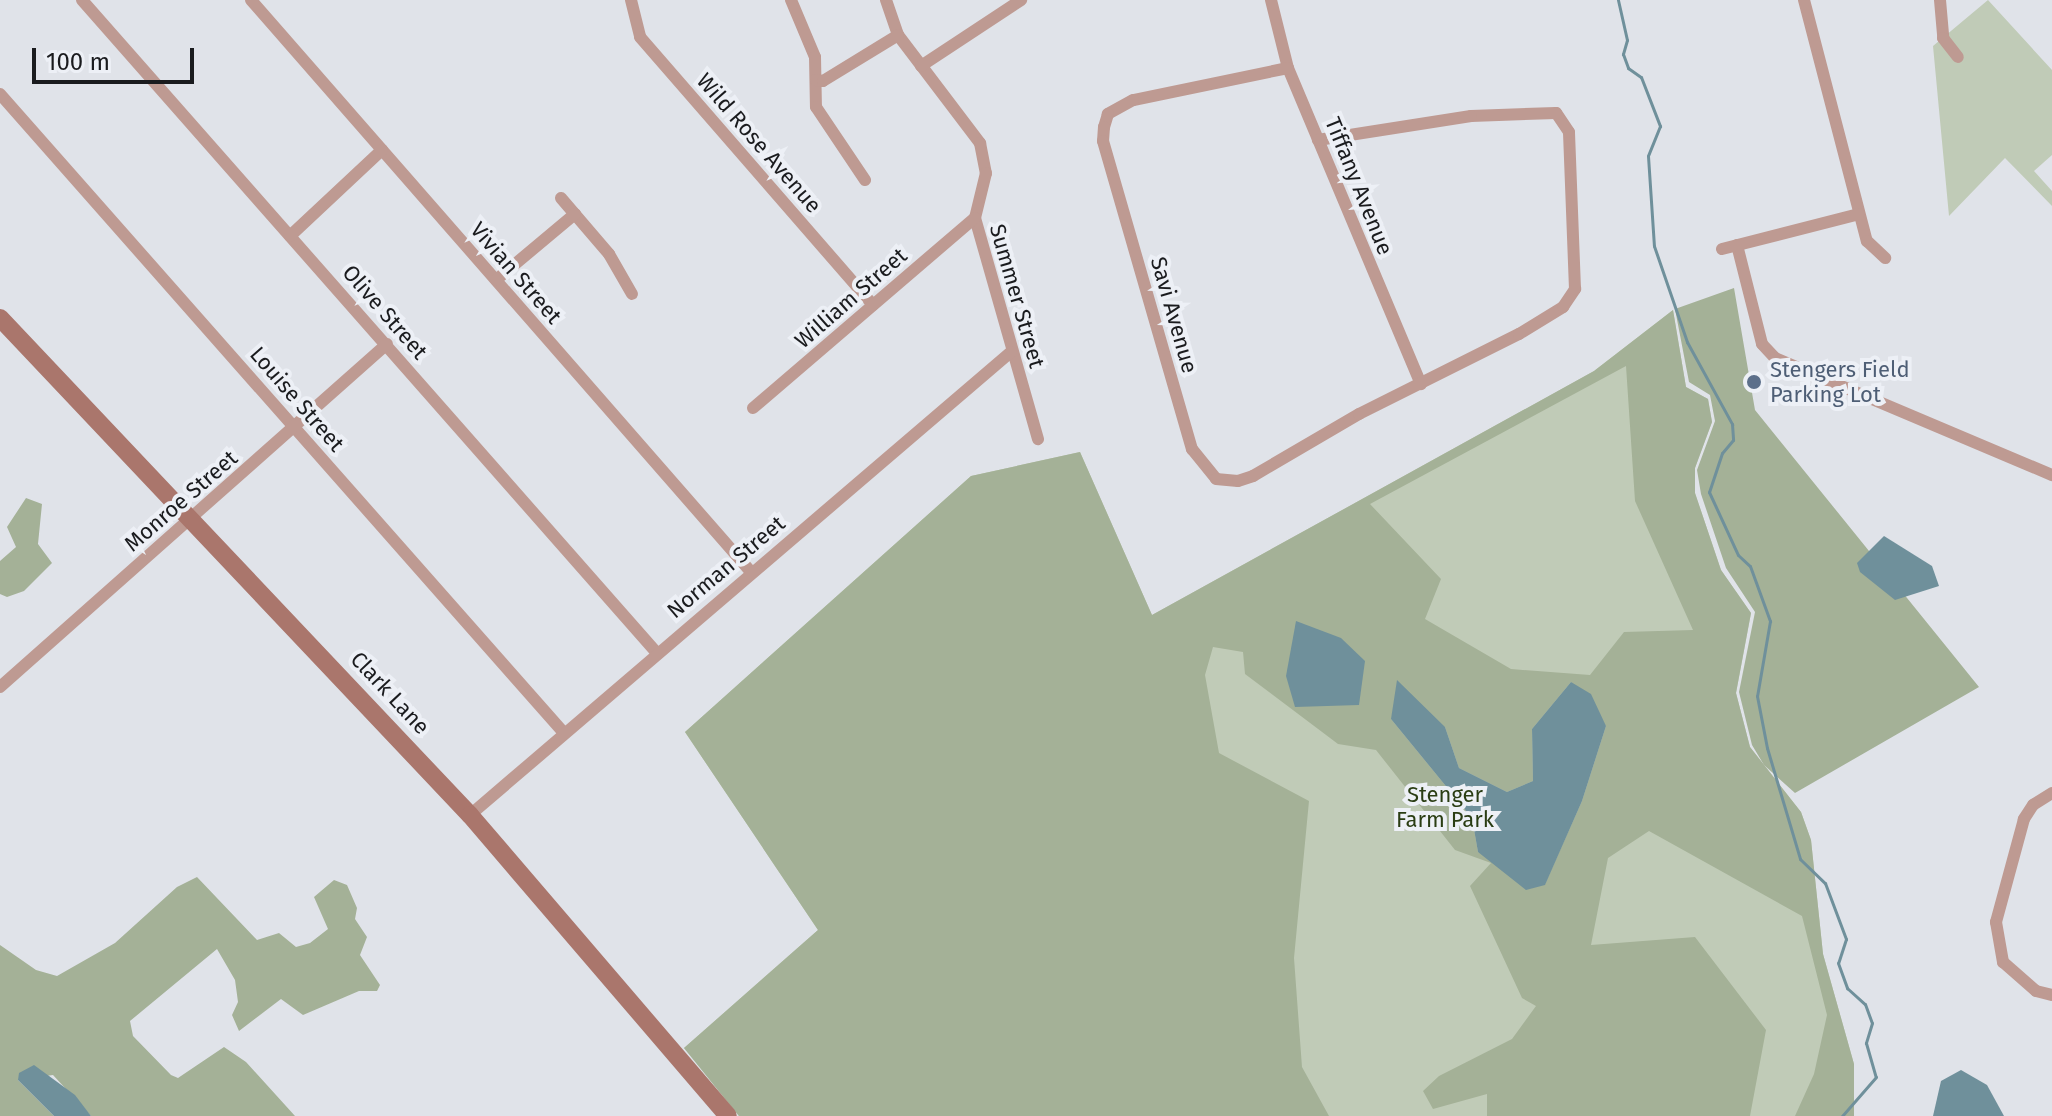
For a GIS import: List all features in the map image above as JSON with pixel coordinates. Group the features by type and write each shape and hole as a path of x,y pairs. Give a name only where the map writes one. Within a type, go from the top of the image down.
{"main road":[{"name":"Clark Lane","path":"0,318 193,518 470,815 728,1116"}],"street":[{"name":"Olive Street","path":"82,0 656,652"},
{"name":"Vivian Street","path":"251,0 751,572"},
{"name":"Wild Rose Avenue","path":"631,0 640,37 873,305"},
{"path":"791,0 812,47 816,107 865,180"},
{"name":"Summer Street","path":"886,0 898,35 980,143 986,173 975,218 1038,439"},
{"path":"921,66 1021,0"},
{"name":"Tiffany Avenue","path":"1271,0 1288,68 1421,384"},
{"path":"1804,0 1867,241 1885,258"},
{"path":"1940,0 1943,38 1958,57"},
{"path":"816,80 823,81 898,35"},
{"name":"Savi Avenue","path":"1288,68 1133,100 1108,114 1104,127 1103,141 1192,449 1205,472 1238,481 1519,334 1570,299 1575,289 1569,132 1563,118 1546,111 1471,116 1318,140"},
{"name":"Louise Street","path":"0,94 563,732"},
{"path":"290,236 382,150"},
{"path":"561,198 621,271 632,294"},
{"path":"496,280 575,214"},
{"path":"1722,249 1859,214"},
{"name":"William Street","path":"753,408 975,218"},
{"path":"1737,245 1762,344 1775,358 2052,475"},
{"name":"Monroe Street","path":"0,687 387,344"},
{"name":"Norman Street","path":"470,815 656,652 1011,352"},
{"path":"2052,793 2033,805 2024,819 1996,922 2003,962 2036,991 2052,995"}],"green space":[{"path":"1988,0 2052,70 2052,155 2034,171 2052,191 2052,206 2005,158 1949,216 1933,46"},
{"path":"1734,288 1755,410 1979,687 1795,793 1764,765 1752,745 1739,692 1755,612 1726,568 1701,494 1697,470 1715,421 1710,395 1689,382 1675,309"},
{"name":"Stenger Farm Park","path":"1673,310 1686,387 1708,399 1712,422 1695,468 1695,493 1721,570 1751,613 1736,693 1750,747 1801,812 1811,840 1823,954 1854,1064 1854,1116 739,1116 684,1048 818,930 685,732 971,476 1080,452 1152,615 1594,371"},
{"name":"Stenger Farm Park","path":"1673,310 1686,387 1708,399 1712,422 1695,468 1695,493 1721,570 1751,613 1736,693 1750,747 1801,812 1811,840 1823,954 1854,1064 1854,1116 1795,1116 1814,1074 1827,1015 1802,916 1649,831 1608,858 1591,945 1695,937 1766,1030 1750,1116 1487,1116 1487,1094 1433,1109 1423,1091 1439,1076 1512,1039 1536,1006 1522,998 1470,886 1491,863 1455,850 1376,750 1338,744 1245,674 1243,652 1213,647 1205,675 1219,753 1309,801 1294,958 1302,1067 1329,1116 739,1116 684,1048 818,930 685,732 971,476 1080,452 1152,615 1594,371","holes":["1626,366 1635,501 1693,630 1624,632 1590,675 1511,669 1425,619 1441,579 1370,504","1571,682 1606,726 1582,801 1545,884 1478,852 1472,818 1391,719 1445,727 1459,768 1507,792 1533,781 1532,729"]},
{"path":"26,498 42,504 38,544 52,563 24,591 7,597 0,594 0,561 16,547 7,527"},
{"path":"197,877 257,940 279,933 296,947 310,943 328,929 314,897 334,880 347,885 357,908 355,919 367,937 360,955 380,985 377,991 359,991 303,1015 281,999 239,1031 232,1015 238,1002 235,980 217,949 130,1021 133,1036 171,1075 178,1078 224,1047 246,1062 295,1116 91,1116 53,1075 18,1080 54,1116 0,1116 0,945 36,970 57,976 115,943 177,887"}],"water":[{"path":"1884,536 1932,566 1939,586 1895,600 1860,572 1857,563"},
{"path":"1296,621 1341,638 1365,661 1359,705 1295,707 1286,676"},
{"path":"1397,680 1445,727 1459,768 1507,792 1533,781 1532,729 1571,682 1591,694 1606,726 1582,801 1545,885 1526,890 1478,852 1472,818 1391,719"},
{"path":"34,1065 75,1095 91,1116 54,1116 18,1080 19,1073"},
{"path":"1961,1070 1987,1085 2004,1116 1933,1116 1941,1081"}],"waterway":[{"path":"1618,0 1627,40 1623,54 1628,68 1641,77 1660,126 1648,156 1654,246 1687,342 1732,424 1733,440 1722,453 1709,492 1738,555 1750,566 1770,621 1757,696 1767,748 1800,859 1825,883 1846,939 1838,963 1847,988 1865,1004 1872,1023 1866,1043 1876,1077 1842,1116"}],"place":[{"name":"Stengers Field Parking Lot","path":"1754,382"}]}
